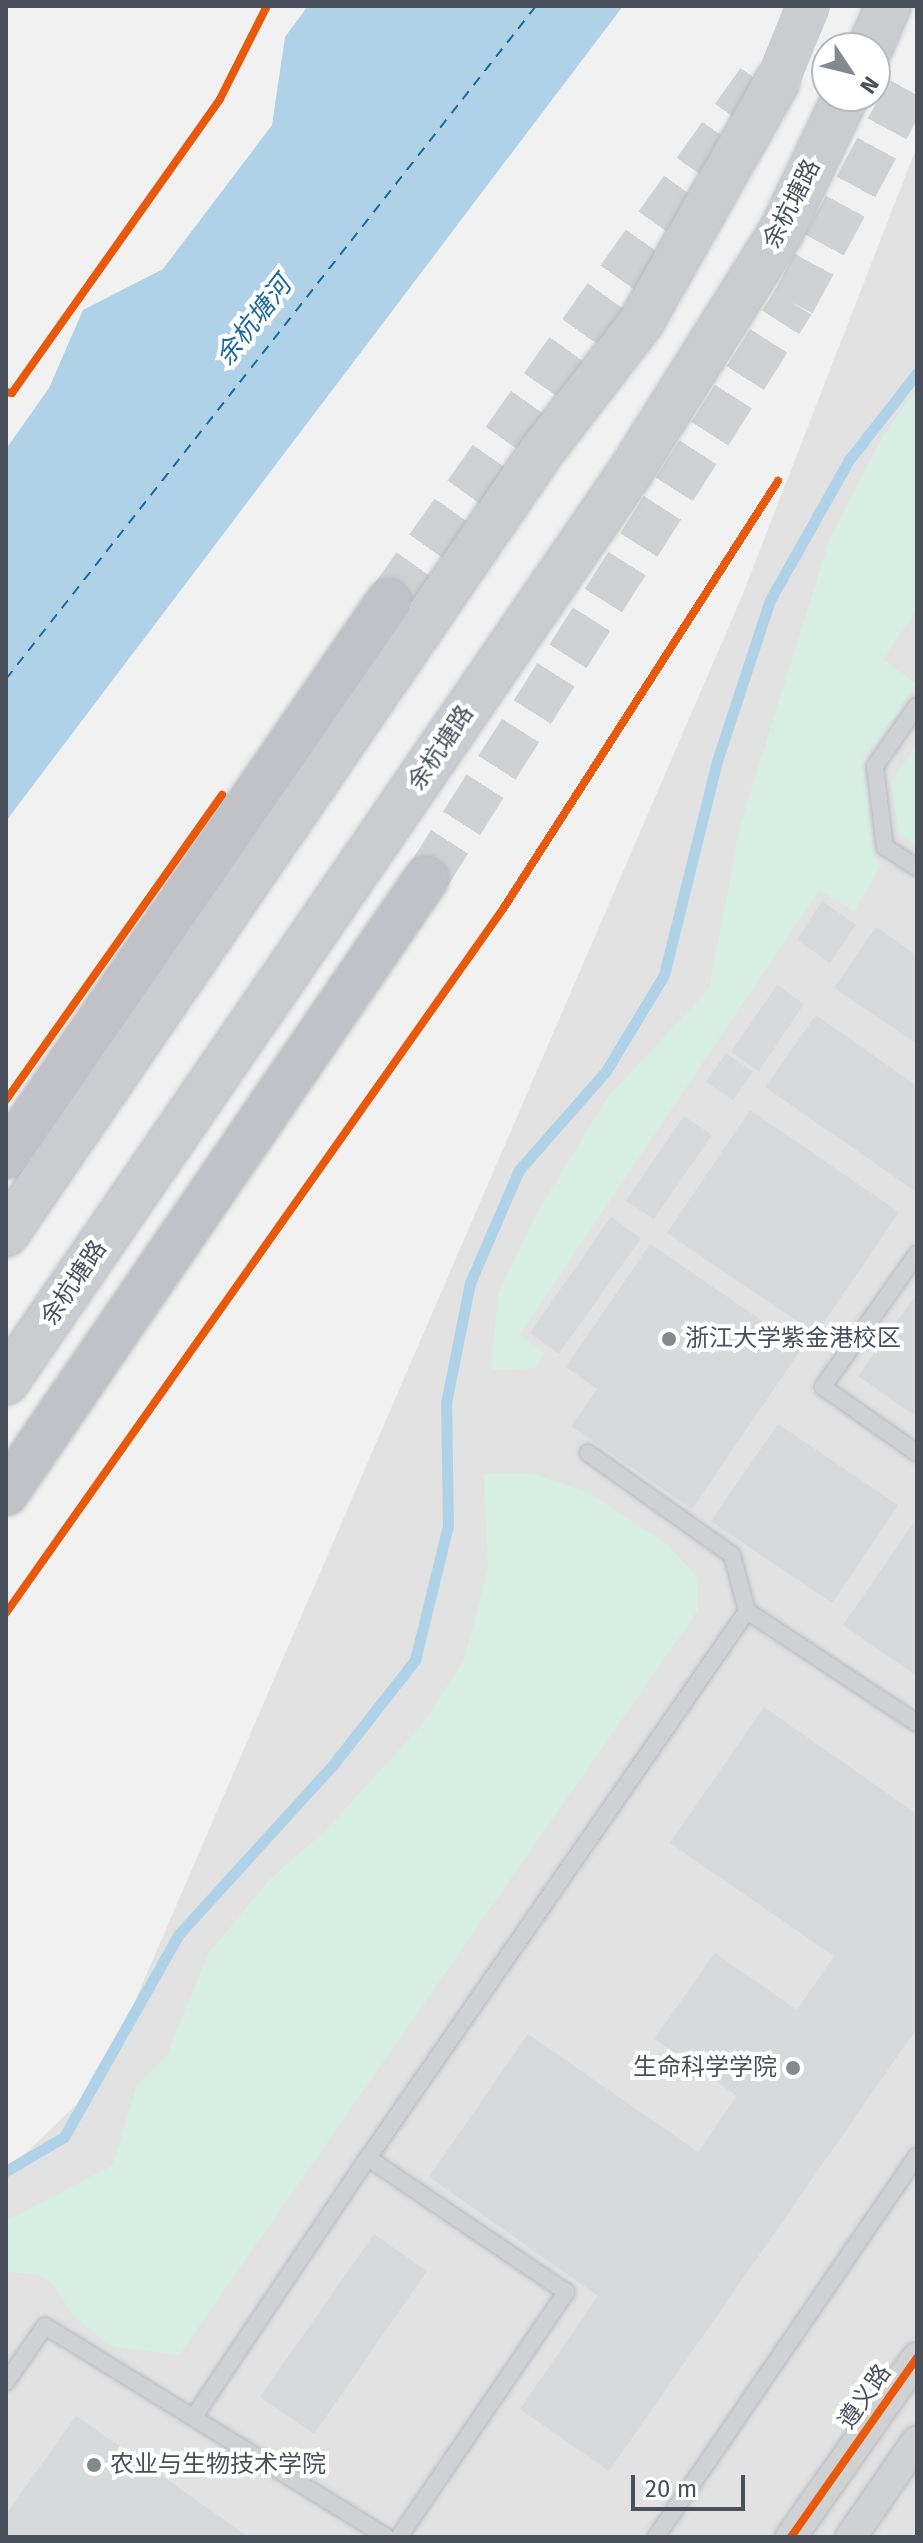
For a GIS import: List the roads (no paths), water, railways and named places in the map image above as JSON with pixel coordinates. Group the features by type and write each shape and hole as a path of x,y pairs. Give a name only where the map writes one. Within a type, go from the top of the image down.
{"highway":[{"path":"6,1156 389,601"},
{"path":"6,1493 426,879"}],"main road":[{"path":"6,1234 541,452 641,322 777,82 808,6"},
{"name":"余杭塘路","path":"6,1382 631,471 781,232 838,112"}],"street":[{"name":"遵义路","path":"791,2537 917,2358"},
{"path":"851,2537 914,2449 870,2426"}],"lane":[{"path":"917,706 875,766 885,847 917,868"},
{"path":"917,1254 823,1387 917,1453"},
{"path":"588,1453 732,1555 747,1611 917,1723"},
{"path":"195,2415 368,2158 747,1611"},
{"path":"656,2537 917,2156"},
{"path":"368,2158 566,2292 399,2537"},
{"path":"6,2382 45,2326 195,2415 386,2537"}],"water":[{"name":"余杭塘河","path":"308,6 623,6 6,821 6,449 49,388 83,310 163,269 272,125 285,37"}],"waterway":[{"path":"6,2171 64,2137 179,1934 332,1766 415,1660 448,1526 446,1403 470,1283 519,1170 606,1071 664,975 717,761 770,600 849,460 917,373"}],"tunnel":[{"path":"426,879 793,303 917,74"},
{"path":"389,601 759,80"}],"place":[{"name":"浙江大学紫金港校区","path":"669,1339"},
{"name":"生命科学学院","path":"793,2068"},
{"name":"农业与生物技术学院","path":"94,2465"}]}
